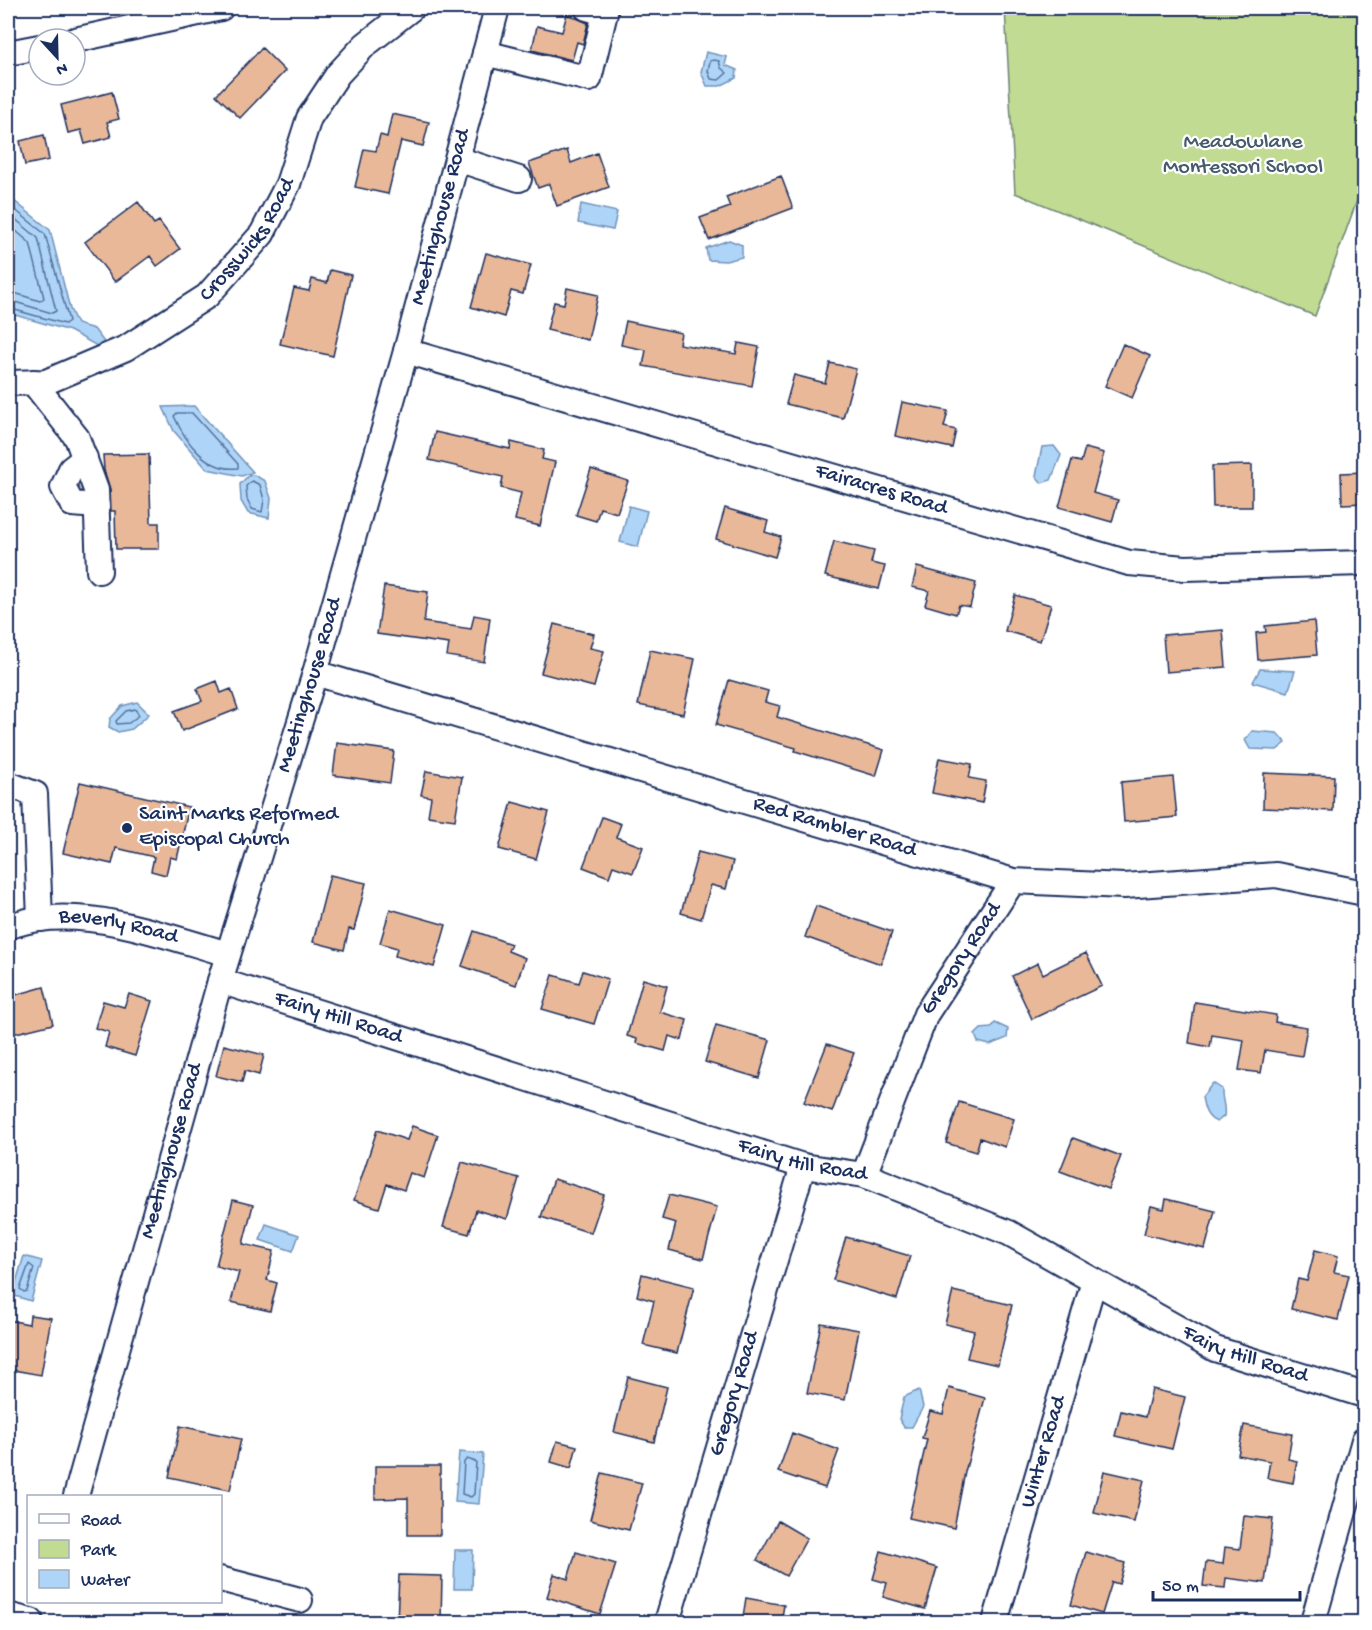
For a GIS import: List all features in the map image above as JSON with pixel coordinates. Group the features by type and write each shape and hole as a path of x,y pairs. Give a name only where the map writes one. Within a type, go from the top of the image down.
{"street":[{"path":"87,37 220,8"},
{"name":"Crosswicks Road","path":"8,383 46,382 126,348 207,296 262,234 288,184 309,118 338,74 365,45 412,8"},
{"name":"Meetinghouse Road","path":"77,1495 220,981 315,673 406,351 497,8"},
{"path":"485,53 589,80 600,9"},
{"path":"8,53 27,49"},
{"path":"457,159 519,179"},
{"name":"Fairacres Road","path":"406,351 1129,562 1185,568 1365,563"},
{"path":"33,382 77,438 85,459 71,469 63,488 72,504 97,506 99,571"},
{"name":"Red Rambler Road","path":"315,673 1013,881 1124,886 1276,875 1365,893"},
{"path":"8,784 35,794 40,919"},
{"name":"Gregory Road","path":"864,1175 926,1014 1013,881"},
{"name":"Beverly Road","path":"8,926 40,919 84,920 121,925 228,954"},
{"name":"Fairy Hill Road","path":"220,981 803,1166 864,1175 1010,1233 1215,1349 1365,1395"},
{"name":"Gregory Road","path":"667,1623 803,1166"},
{"name":"Winter Road","path":"995,1623 1094,1281"},
{"path":"1313,1623 1365,1440"},
{"path":"222,1580 300,1600"},
{"path":"8,1615 34,1615"}],"green space":[{"name":"Meadowlane Montessori School","path":"1005,8 1364,8 1364,181 1315,316 1015,193"}],"water":[{"path":"706,52 727,57 725,65 737,70 736,78 720,86 707,86 701,72"},
{"path":"8,196 50,230 70,309 77,324 94,329 104,342 97,346 70,331 8,313"},
{"path":"581,204 617,212 613,230 578,223"},
{"path":"729,240 742,245 742,257 726,261 708,260 706,248"},
{"path":"194,406 253,472 242,476 207,469 174,431 163,407"},
{"path":"1054,446 1061,455 1051,480 1042,483 1036,476 1042,447"},
{"path":"254,475 265,481 271,498 269,518 248,513 241,501 240,484 248,476"},
{"path":"629,506 647,511 638,547 620,542"},
{"path":"1260,669 1295,671 1288,692 1253,682"},
{"path":"137,702 149,714 132,729 118,732 109,727 110,719 122,706"},
{"path":"1252,731 1277,733 1286,743 1277,750 1250,749 1245,740"},
{"path":"995,1023 1008,1029 1007,1038 990,1045 978,1042 975,1035 981,1029 991,1028"},
{"path":"1213,1083 1222,1089 1224,1116 1217,1122 1208,1115 1202,1097"},
{"path":"266,1224 299,1235 293,1251 260,1240"},
{"path":"24,1256 42,1261 31,1301 12,1295"},
{"path":"919,1390 923,1407 912,1427 904,1427 899,1419 904,1397"},
{"path":"459,1452 483,1454 479,1504 455,1502"},
{"path":"455,1550 473,1550 472,1589 454,1589"}],"building":[{"path":"567,14 588,23 583,44 577,42 572,60 532,50 537,26 562,32"},
{"path":"262,48 285,71 240,118 216,95"},
{"path":"112,92 119,119 107,122 111,137 85,144 81,130 68,133 61,105"},
{"path":"392,114 429,122 423,146 401,141 388,194 355,187 364,149 376,151 380,135 387,137"},
{"path":"44,135 49,160 25,165 20,141"},
{"path":"567,150 571,163 597,153 609,187 557,206 549,184 538,188 529,163"},
{"path":"781,176 793,208 709,240 700,218 730,207 726,197"},
{"path":"138,202 154,224 159,221 180,249 157,266 150,256 115,282 85,242"},
{"path":"486,253 531,265 523,294 511,291 504,317 471,307"},
{"path":"330,270 351,275 333,356 280,344 294,288 309,291 312,279 327,283"},
{"path":"567,288 598,295 588,340 547,330 554,302 564,304"},
{"path":"626,321 681,333 679,344 736,354 738,343 759,347 752,386 643,366 646,350 621,345"},
{"path":"1123,344 1150,356 1132,398 1105,386"},
{"path":"830,363 856,369 843,418 786,404 794,375 825,383"},
{"path":"902,402 948,411 944,427 956,430 952,448 895,436"},
{"path":"435,432 510,449 511,442 544,450 542,459 555,462 540,526 515,520 521,493 501,488 503,477 429,460"},
{"path":"1085,448 1104,453 1093,493 1118,500 1112,522 1059,507 1072,460 1081,462"},
{"path":"149,454 151,523 159,523 159,549 116,549 115,511 111,511 110,489 104,470 103,455"},
{"path":"1252,465 1252,507 1213,507 1212,466"},
{"path":"591,469 628,481 617,513 600,508 596,521 576,515"},
{"path":"1365,472 1365,503 1342,504 1341,473"},
{"path":"725,508 768,521 765,532 781,537 775,557 716,539"},
{"path":"834,541 874,551 871,563 885,566 879,589 825,576"},
{"path":"917,567 976,583 970,607 959,605 956,614 925,605 929,591 912,587"},
{"path":"384,586 428,592 424,622 471,629 474,615 490,618 484,662 447,656 449,644 377,634"},
{"path":"1015,595 1051,605 1040,641 1005,631"},
{"path":"1314,621 1317,655 1258,660 1256,633 1266,632 1265,626"},
{"path":"554,624 594,634 590,648 604,651 594,687 541,673"},
{"path":"1223,630 1226,667 1166,672 1163,635"},
{"path":"650,650 695,659 683,714 638,705"},
{"path":"729,680 768,691 765,702 780,706 777,717 884,750 876,776 795,751 796,748 716,725"},
{"path":"217,681 221,693 231,689 238,709 182,731 174,711 202,701 197,689"},
{"path":"337,743 394,751 390,783 333,775"},
{"path":"939,758 972,764 969,778 986,781 982,803 932,793"},
{"path":"426,771 462,777 455,820 428,816 431,797 421,795"},
{"path":"1264,773 1334,776 1333,811 1263,808"},
{"path":"1173,777 1177,817 1124,822 1121,782"},
{"name":"Saint Marks Reformed Episcopal Church","path":"80,782 189,807 177,859 170,857 166,875 151,871 154,857 116,848 112,864 63,853"},
{"path":"512,802 549,812 536,859 499,849"},
{"path":"602,817 621,824 616,837 643,847 633,873 613,866 609,877 583,867"},
{"path":"698,852 733,861 726,889 711,885 701,919 681,913"},
{"path":"330,875 366,883 354,930 349,929 344,950 313,942"},
{"path":"816,906 892,932 881,964 805,937"},
{"path":"390,909 446,925 434,967 395,956 397,948 380,943"},
{"path":"474,931 511,944 508,951 525,958 516,985 462,966"},
{"path":"1086,953 1102,986 1032,1019 1012,976 1038,963 1043,974"},
{"path":"583,971 608,979 594,1024 542,1009 553,975 579,983"},
{"path":"643,979 667,986 660,1012 687,1020 682,1040 669,1036 665,1051 636,1043 637,1039 627,1036"},
{"path":"44,987 53,1024 8,1035 8,997"},
{"path":"129,994 152,1001 135,1056 105,1047 109,1032 95,1028 103,1001 124,1007"},
{"path":"1195,1002 1276,1015 1275,1022 1307,1027 1302,1056 1265,1050 1261,1073 1239,1070 1244,1040 1212,1035 1210,1047 1189,1043"},
{"path":"716,1025 770,1040 759,1078 705,1062"},
{"path":"827,1044 854,1053 832,1112 804,1102"},
{"path":"224,1045 264,1055 259,1075 245,1071 242,1082 216,1076"},
{"path":"959,1102 1014,1119 1005,1147 980,1138 976,1152 946,1143"},
{"path":"412,1126 438,1135 424,1178 410,1173 404,1190 387,1184 379,1208 354,1200 377,1130 407,1140"},
{"path":"1073,1138 1121,1156 1108,1189 1060,1171"},
{"path":"462,1162 519,1178 507,1219 476,1210 469,1234 443,1227"},
{"path":"554,1179 604,1195 591,1233 541,1217"},
{"path":"669,1195 717,1207 703,1259 669,1250 676,1223 662,1219"},
{"path":"1166,1199 1215,1211 1205,1249 1144,1234 1151,1206 1164,1209"},
{"path":"233,1200 253,1205 243,1244 274,1251 267,1280 277,1283 270,1311 231,1302 239,1272 216,1266"},
{"path":"846,1237 910,1256 897,1299 833,1280"},
{"path":"1315,1250 1338,1256 1334,1272 1349,1275 1338,1320 1291,1309 1298,1279 1307,1281"},
{"path":"642,1274 694,1287 677,1353 643,1345 654,1301 637,1296"},
{"path":"953,1291 1012,1305 998,1365 967,1358 974,1331 945,1324"},
{"path":"30,1315 51,1318 41,1375 8,1369 8,1320 29,1324"},
{"path":"821,1323 859,1330 845,1400 807,1393"},
{"path":"628,1377 667,1387 654,1442 614,1432"},
{"path":"949,1388 985,1398 965,1472 954,1528 909,1518 927,1439 922,1438 930,1411 943,1414"},
{"path":"1152,1389 1185,1397 1172,1449 1115,1436 1121,1411 1145,1417"},
{"path":"1244,1425 1292,1434 1288,1459 1297,1461 1293,1483 1267,1478 1270,1461 1238,1455"},
{"path":"180,1426 241,1439 230,1490 169,1477"},
{"path":"792,1433 839,1450 825,1488 778,1472"},
{"path":"557,1441 577,1446 571,1468 551,1462"},
{"path":"375,1466 440,1466 440,1535 408,1535 408,1498 375,1499"},
{"path":"1104,1471 1144,1480 1134,1522 1094,1513"},
{"path":"602,1473 642,1483 629,1530 590,1520"},
{"path":"1244,1516 1273,1519 1265,1583 1226,1578 1225,1588 1203,1586 1206,1562 1223,1564 1225,1547 1240,1549"},
{"path":"778,1521 807,1538 786,1576 757,1560"},
{"path":"881,1551 937,1568 925,1609 883,1597 887,1583 873,1579"},
{"path":"576,1552 616,1564 600,1614 547,1597 554,1574 568,1579"},
{"path":"1086,1552 1125,1563 1119,1584 1112,1582 1102,1614 1071,1605"},
{"path":"399,1575 442,1576 441,1623 397,1623"},
{"path":"746,1598 784,1605 781,1623 742,1623"}],"place":[{"name":"Saint Marks Reformed Episcopal Church","path":"127,828"}]}
